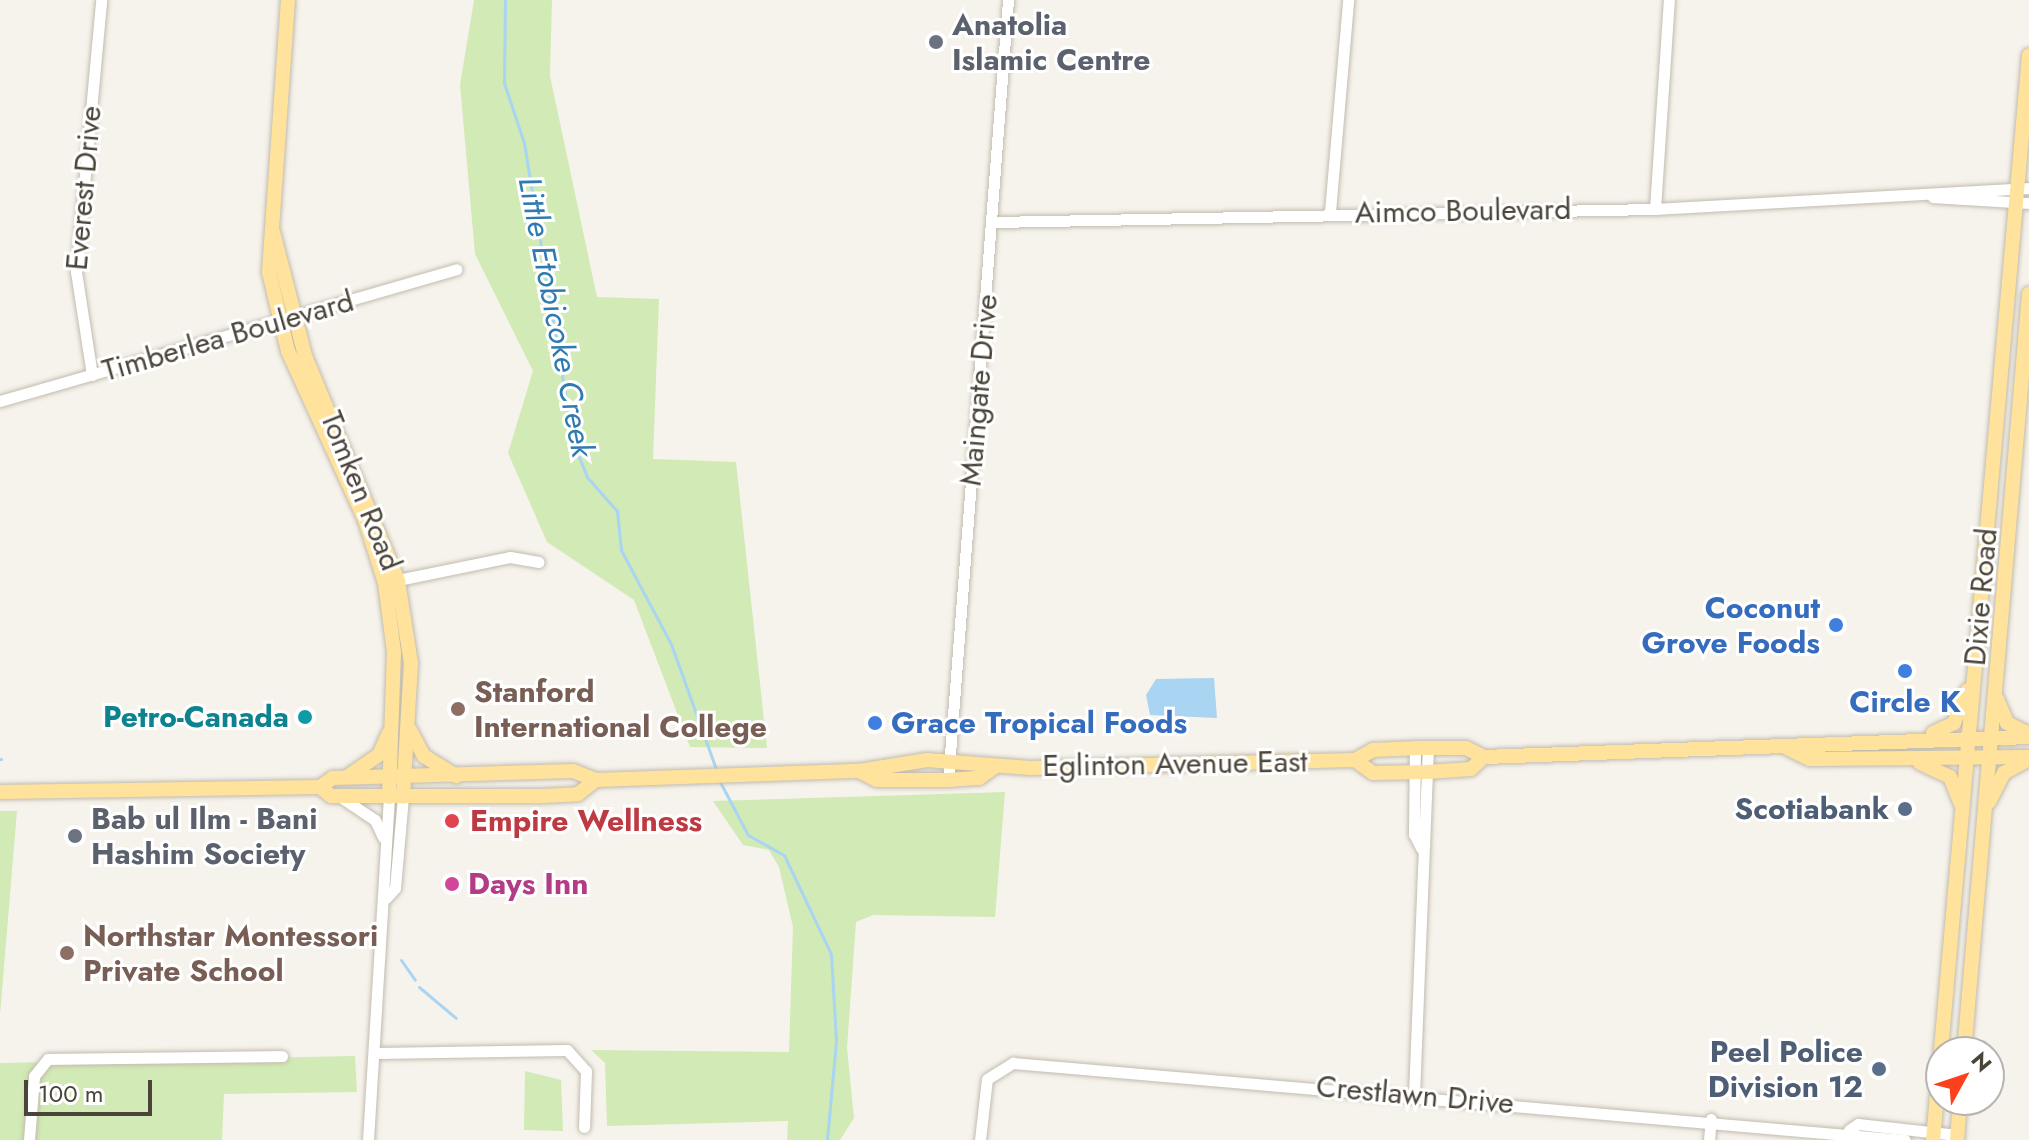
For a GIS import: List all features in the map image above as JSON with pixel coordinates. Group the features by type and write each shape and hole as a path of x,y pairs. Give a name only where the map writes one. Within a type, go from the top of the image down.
{"main road":[{"name":"Tomken Road","path":"288,0 273,232 294,315 391,582 411,663 409,727 396,797"},
{"name":"Dixie Road","path":"1934,1136 2002,360 2023,195 2029,55"},
{"name":"Tomken Road","path":"273,232 265,244 279,320 391,582 393,722 398,778"},
{"name":"Dixie Road","path":"1965,1036 1986,758 2029,294"},
{"path":"2002,360 2023,360"},
{"path":"1983,571 2005,573"},
{"path":"1922,739 1960,715 1975,663"},
{"path":"1995,683 2003,719 2029,736"},
{"path":"346,778 379,755 393,722"},
{"path":"409,727 424,756 456,776"},
{"name":"Eglinton Avenue East","path":"0,792 320,787 346,778 573,771 596,780 691,774 859,771 879,762 948,761 995,767 1355,760 1373,750 1421,748 1466,748 1484,757 1787,748 1810,740 2029,736"},
{"name":"Eglinton Avenue East","path":"1787,748 1810,759 2029,758"},
{"name":"Eglinton Avenue East","path":"1355,760 1373,773 1421,772 1471,769 1484,757"},
{"path":"1981,825 1995,784 2029,758"},
{"path":"1900,759 1943,771 1962,806"},
{"name":"Eglinton Avenue East","path":"859,771 877,780 948,780 979,778 995,767"},
{"name":"Eglinton Avenue East","path":"320,787 338,795 396,797 578,794 596,780"},
{"path":"1957,1137 1959,1116"}],"street":[{"name":"Everest Drive","path":"92,375 76,272 101,0"},
{"name":"Maingate Drive","path":"948,780 994,222 1008,0"},
{"path":"1330,212 1348,0"},
{"path":"1655,209 1669,0"},
{"name":"Aimco Boulevard","path":"994,222 1330,212 1655,209 2023,195"},
{"name":"Timberlea Boulevard","path":"0,401 456,269"},
{"path":"391,582 510,557 539,562"},
{"path":"1414,1095 1421,848 1414,834 1421,748"},
{"path":"338,795 375,820 384,840"},
{"name":"Tomken Road","path":"368,1140 386,898 384,840 396,797"},
{"name":"Tomken Road","path":"386,898 395,888 396,797"},
{"path":"376,1053 567,1050 586,1071 584,1127"},
{"path":"29,1140 35,1073 48,1059 282,1056"},
{"name":"Crestlawn Drive","path":"980,1140 987,1079 1013,1063 1849,1130 1905,1140"},
{"path":"1709,1140 1711,1119"},
{"name":"Crestlawn Drive","path":"1849,1130 1858,1124 1957,1137"}],"green space":[{"path":"474,0 552,0 550,76 597,297 659,299 653,459 736,462 767,748 690,747 634,600 547,542 508,453 533,371 475,254 460,85"},
{"path":"1005,792 995,917 873,915 856,922 847,1048 854,1118 840,1140 787,1140 788,1121 607,1126 605,1063 591,1050 789,1052 793,927 779,867 769,850 743,845 713,801"},
{"path":"0,811 17,811 0,1015"},
{"path":"355,1056 357,1092 224,1094 222,1140 0,1140 0,1063"},
{"path":"525,1071 561,1080 563,1131 524,1130"}],"water":[{"path":"1214,678 1217,718 1150,715 1146,695 1156,679"}],"waterway":[{"name":"Little Etobicoke Creek","path":"505,0 504,83 524,143 573,442 587,477 617,511 621,550 671,644 716,769"},
{"name":"Little Etobicoke Creek","path":"719,780 748,835 784,855 831,954 836,1041 827,1140"},
{"path":"401,960 415,980"},
{"path":"419,987 456,1018"}],"place":[{"name":"Anatolia Islamic Centre","path":"936,42"},
{"name":"Coconut Grove Foods","path":"1836,625"},
{"name":"Circle K","path":"1905,671"},
{"name":"Stanford International College","path":"458,709"},
{"name":"Petro-Canada","path":"305,717"},
{"name":"Grace Tropical Foods","path":"875,723"},
{"name":"Scotiabank","path":"1905,809"},
{"name":"Empire Wellness","path":"452,821"},
{"name":"Bab ul Ilm - Bani Hashim Society","path":"75,836"},
{"name":"Days Inn","path":"452,884"},
{"name":"Northstar Montessori Private School","path":"67,953"},
{"name":"Peel Police Division 12","path":"1879,1069"}]}
